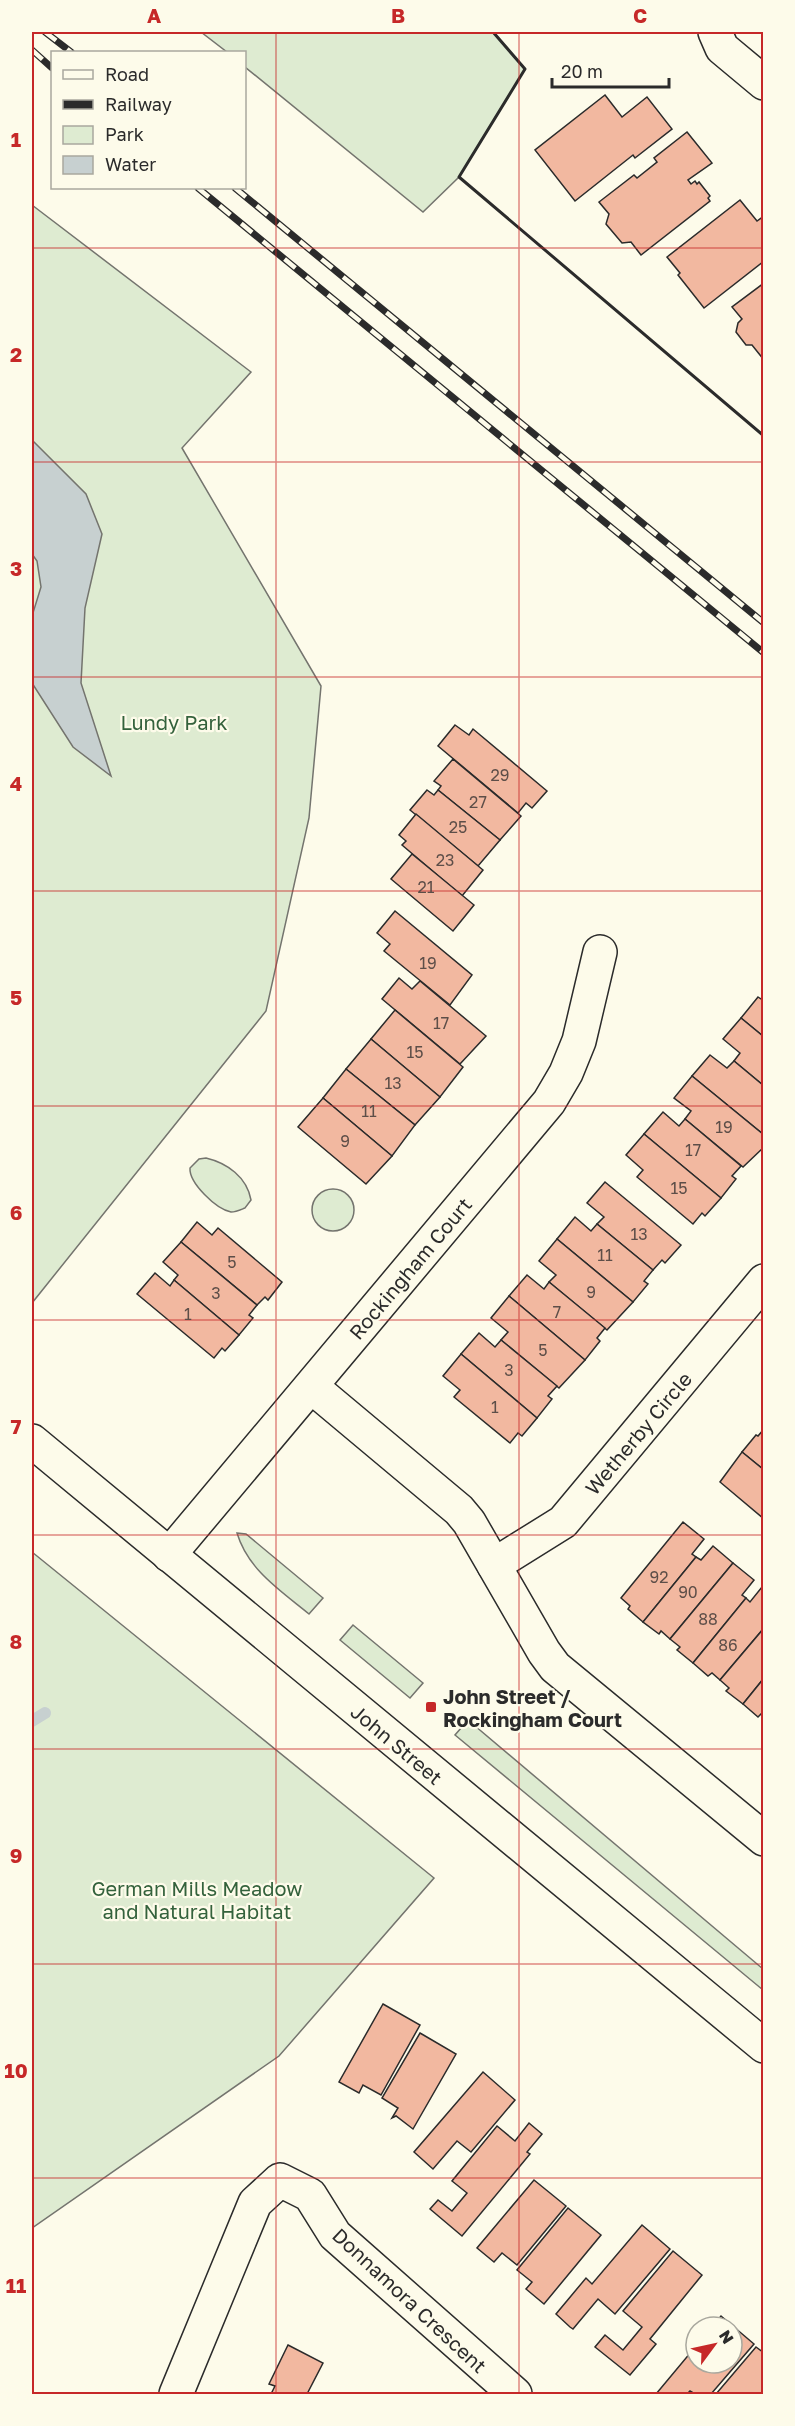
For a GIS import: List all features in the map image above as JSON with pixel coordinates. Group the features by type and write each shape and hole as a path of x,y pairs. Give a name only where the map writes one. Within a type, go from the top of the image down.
{"street":[{"path":"714,32 722,48 764,83"},
{"name":"Rockingham Court","path":"169,1555 312,1387 549,1101 566,1073 579,1041 600,952"},
{"name":"Wetherby Circle","path":"494,1565 563,1522 764,1281"},
{"path":"312,1387 459,1510 469,1522 544,1652 555,1667 764,1839"},
{"name":"John Street","path":"32,1441 764,2046"},
{"name":"Donnamora Crescent","path":"176,2394 255,2202 280,2180 310,2195 335,2235 515,2394"}],"green space":[{"path":"201,32 493,32 525,69 459,177 423,212 246,68 246,51 226,51"},
{"name":"Lundy Park","path":"32,205 251,372 182,448 321,686 309,818 266,1011 32,1303"},
{"path":"206,1158 228,1167 241,1178 251,1200 245,1208 233,1212 225,1210 211,1201 199,1188 190,1168 199,1159"},
{"path":"333,1189 341,1190 348,1195 353,1202 353,1218 348,1225 341,1230 333,1231 325,1230 318,1225 313,1218 312,1210 313,1202 318,1195 325,1190"},
{"path":"237,1533 246,1534 323,1598 309,1614 257,1569 242,1546"},
{"name":"German Mills Meadow and Natural Habitat","path":"32,1552 434,1878 279,2056 32,2228"},
{"path":"353,1625 423,1683 410,1698 340,1640"},
{"path":"468,1720 763,1969 763,1990 455,1735"}],"water":[{"path":"32,440 86,494 102,534 85,608 81,683 111,776 73,747 32,683 32,616 41,587 37,561 32,554"}],"building":[{"path":"605,95 622,117 647,97 672,129 635,158 633,155 575,201 535,150"},
{"path":"687,132 712,163 688,180 691,184 695,181 697,184 699,182 710,196 708,198 710,201 641,255 631,242 622,243 606,224 609,214 599,202 634,175 637,178 657,162 654,158"},
{"path":"740,200 757,221 764,216 764,261 704,308 667,257"},
{"path":"764,283 764,360 752,345 746,345 736,332 738,323 742,319 732,307"},
{"path":"455,725 469,735 473,729 547,791 532,808 526,803 518,813 438,746"},
{"path":"453,759 521,816 500,840 438,790 441,786 434,781"},
{"path":"427,790 434,795 438,790 500,840 478,866 410,810"},
{"path":"416,814 483,870 462,896 402,845 406,841 399,835"},
{"path":"412,854 474,905 453,931 391,879"},
{"path":"395,911 472,975 450,1005 384,951 390,944 377,933"},
{"path":"399,978 412,989 420,981 486,1036 460,1064 382,999"},
{"path":"758,997 764,1001 764,1037 741,1018"},
{"path":"395,1010 463,1067 440,1097 371,1039"},
{"path":"741,1018 764,1037 764,1086 734,1061 740,1053 723,1039"},
{"path":"371,1039 440,1097 415,1125 346,1069"},
{"path":"710,1055 727,1068 734,1061 764,1086 764,1135 692,1076"},
{"path":"346,1069 415,1125 392,1156 323,1098"},
{"path":"692,1076 764,1135 764,1147 743,1167 685,1119 691,1111 674,1098"},
{"path":"323,1098 392,1156 366,1184 298,1127"},
{"path":"663,1112 679,1126 685,1119 741,1166 732,1176 736,1179 721,1198 644,1134"},
{"path":"644,1134 721,1198 705,1216 702,1213 693,1224 637,1177 643,1170 626,1155"},
{"path":"605,1182 681,1245 665,1263 662,1260 653,1270 597,1224 604,1217 587,1203"},
{"path":"575,1217 591,1231 597,1224 653,1270 644,1281 648,1284 633,1302 557,1239"},
{"path":"197,1222 212,1235 218,1228 282,1282 268,1300 265,1297 257,1305 181,1242"},
{"path":"557,1239 633,1302 607,1330 549,1282 556,1275 539,1261"},
{"path":"181,1242 257,1305 249,1315 253,1318 239,1335 174,1280 178,1275 163,1262"},
{"path":"155,1273 170,1286 174,1280 239,1335 225,1351 222,1348 214,1358 137,1294"},
{"path":"527,1275 544,1289 549,1282 605,1328 597,1338 600,1341 585,1360 509,1296"},
{"path":"509,1296 585,1360 559,1388 501,1340 508,1332 491,1318"},
{"path":"479,1333 495,1347 501,1340 557,1386 548,1396 552,1399 537,1418 461,1354"},
{"path":"461,1354 537,1418 522,1436 518,1433 510,1443 454,1397 460,1390 443,1376"},
{"path":"764,1429 764,1470 742,1452"},
{"path":"742,1452 764,1470 764,1519 720,1482"},
{"path":"683,1522 704,1539 692,1554 696,1557 643,1622 628,1609 630,1606 621,1598"},
{"path":"713,1546 733,1563 670,1639 661,1631 659,1634 643,1622 696,1557 701,1560"},
{"path":"733,1563 754,1580 742,1595 746,1598 693,1663 677,1650 680,1647 670,1639"},
{"path":"762,1587 764,1628 720,1680 712,1673 708,1676 693,1663 746,1598 750,1602"},
{"path":"764,1628 764,1678 743,1704 726,1691 729,1688 720,1680"},
{"path":"764,1678 764,1716 761,1714 758,1717 743,1704"},
{"path":"383,2004 420,2025 381,2095 363,2085 359,2093 339,2082"},
{"path":"420,2033 456,2054 413,2129 396,2116 392,2118 398,2108 382,2098"},
{"path":"483,2072 515,2100 471,2152 457,2141 433,2169 414,2152"},
{"path":"529,2123 542,2134 527,2152 530,2154 462,2236 430,2209 438,2200 452,2211 467,2193 452,2181 497,2126 515,2141"},
{"path":"534,2180 566,2206 517,2265 502,2253 494,2262 477,2248"},
{"path":"568,2208 601,2235 544,2304 526,2289 532,2282 517,2270"},
{"path":"642,2225 670,2249 615,2314 598,2299 573,2329 570,2327 556,2314 586,2278 592,2284"},
{"path":"673,2251 702,2275 650,2339 656,2344 630,2375 595,2347 605,2335 623,2350 642,2327 623,2311"},
{"path":"744,2336 754,2344 744,2356"},
{"path":"288,2345 323,2363 307,2394 271,2394 275,2386 269,2384"},
{"path":"756,2347 764,2353 764,2394 716,2394 732,2375 744,2375 744,2361"},
{"path":"684,2360 684,2375 727,2375 711,2394 695,2394 690,2391 687,2394 656,2394"}],"waterway":[{"path":"32,1721 45,1713"}],"railway":[{"path":"45,32 70,51"},
{"path":"32,50 51,67"},
{"path":"199,189 764,653"},
{"path":"236,189 764,623"}],"wall":[{"path":"493,32 525,69 459,177 764,436"}],"place":[{"name":"John Street / Rockingham Court","path":"431,1707"}]}
